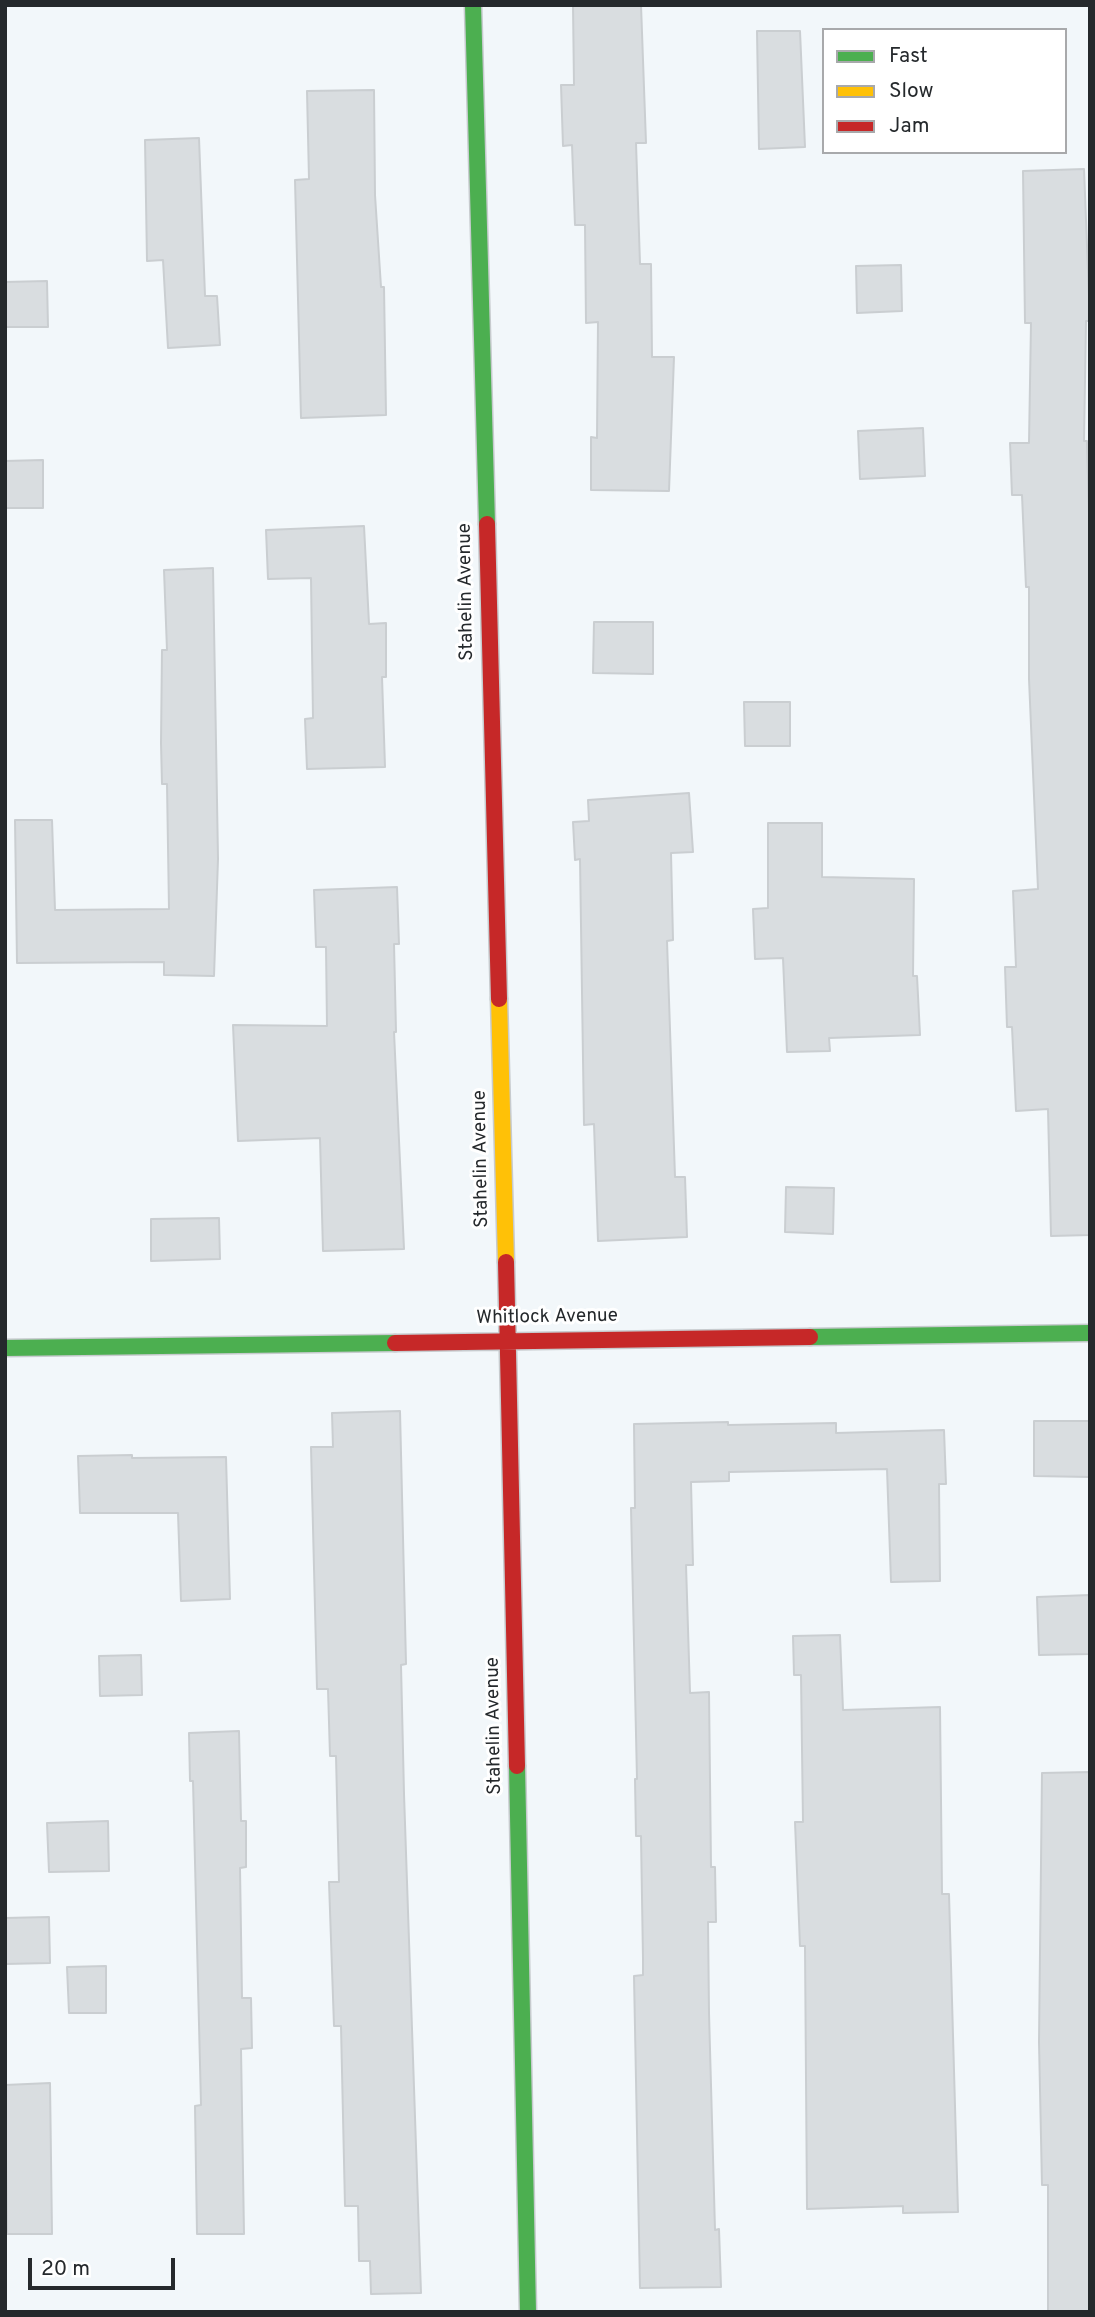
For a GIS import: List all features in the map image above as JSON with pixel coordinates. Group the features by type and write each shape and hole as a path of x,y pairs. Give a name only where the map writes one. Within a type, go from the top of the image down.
{"street":[{"name":"Stahelin Avenue","path":"473,5 508,1339 528,2312"},
{"name":"Whitlock Avenue","path":"5,1348 1090,1333"}],"building":[{"path":"573,5 641,5 646,143 636,143 640,264 651,264 652,357 674,357 669,491 591,490 591,437 597,438 598,322 586,323 585,225 575,225 572,145 563,146 561,85 574,85"},
{"path":"757,31 800,31 805,147 759,149"},
{"path":"374,90 375,195 381,287 384,287 386,415 301,418 295,180 309,179 307,91"},
{"path":"199,138 205,296 217,296 220,345 168,348 163,260 147,261 145,140"},
{"path":"1084,169 1090,321 1086,321 1084,441 1087,441 1090,549 1090,1235 1051,1236 1048,1109 1016,1111 1012,1027 1007,1027 1005,967 1016,967 1013,891 1038,889 1029,679 1029,587 1026,587 1022,495 1012,495 1010,443 1029,443 1031,323 1025,323 1023,171"},
{"path":"901,265 902,311 857,313 856,266"},
{"path":"47,281 48,327 5,327 5,282"},
{"path":"923,428 925,476 860,479 858,431"},
{"path":"43,460 43,508 5,508 5,461"},
{"path":"364,526 369,624 386,623 386,677 382,677 385,767 307,769 305,719 313,718 311,578 268,579 266,530"},
{"path":"213,568 218,859 214,976 164,975 164,962 17,963 15,820 52,820 55,910 169,909 167,784 162,784 161,743 162,650 167,650 164,570"},
{"path":"594,622 653,622 653,674 593,673"},
{"path":"744,702 790,702 790,746 745,746"},
{"path":"689,793 693,852 671,853 673,940 667,941 675,1177 685,1177 687,1237 598,1241 594,1124 584,1125 580,859 575,860 573,822 589,821 588,800"},
{"path":"768,823 822,823 822,877 914,879 913,976 917,976 920,1035 829,1038 830,1051 787,1052 783,958 755,959 753,909 768,908"},
{"path":"397,887 399,944 394,944 394,1032 404,1249 323,1251 320,1138 238,1141 233,1025 327,1026 326,947 316,947 314,890"},
{"path":"786,1187 834,1188 833,1234 785,1232"},
{"path":"219,1218 220,1259 151,1261 151,1219"},
{"path":"400,1411 406,1664 401,1665 404,1794 421,2293 371,2294 370,2261 359,2261 358,2206 345,2206 341,2026 334,2026 329,1882 339,1882 336,1756 330,1756 328,1689 317,1689 311,1447 333,1447 332,1413"},
{"path":"1034,1421 1090,1421 1090,1477 1034,1476"},
{"path":"728,1422 728,1425 836,1423 836,1433 944,1430 946,1484 939,1484 940,1581 891,1582 887,1469 729,1472 729,1481 691,1482 693,1565 686,1565 690,1693 709,1692 711,1867 715,1867 716,1922 708,1922 709,2013 715,2230 719,2229 721,2287 640,2288 634,1976 643,1975 643,1959 641,1836 636,1836 635,1779 631,1508 635,1508 634,1424"},
{"path":"132,1455 132,1458 226,1457 230,1599 181,1601 178,1513 80,1513 78,1456"},
{"path":"1090,1595 1090,1654 1039,1655 1037,1597"},
{"path":"840,1635 843,1710 940,1707 942,1894 949,1894 958,2212 903,2213 903,2206 807,2209 805,1946 800,1946 795,1822 803,1822 801,1675 794,1675 793,1636"},
{"path":"141,1655 142,1695 100,1696 99,1656"},
{"path":"239,1731 241,1821 246,1821 246,1867 240,1868 242,1998 251,1998 252,2048 241,2049 244,2234 197,2234 195,2106 201,2105 193,1781 190,1781 189,1733"},
{"path":"1090,1772 1090,2312 1048,2312 1048,2185 1042,2185 1039,2042 1042,1773"},
{"path":"108,1821 109,1871 49,1872 47,1823"},
{"path":"49,1917 50,1963 5,1964 5,1918"},
{"path":"106,1966 106,2013 69,2013 67,1967"},
{"path":"50,2083 52,2234 7,2234 5,2085"}],"traffic: fast":[{"path":"473,5 487,524"},
{"path":"810,1337 1090,1333"},
{"path":"5,1348 395,1343"},
{"path":"517,1766 528,2312"}],"traffic: slow":[{"path":"499,999 506,1262"}],"traffic: jam":[{"path":"487,524 499,999"},
{"path":"506,1262 517,1766"},
{"path":"395,1343 810,1337"}]}
